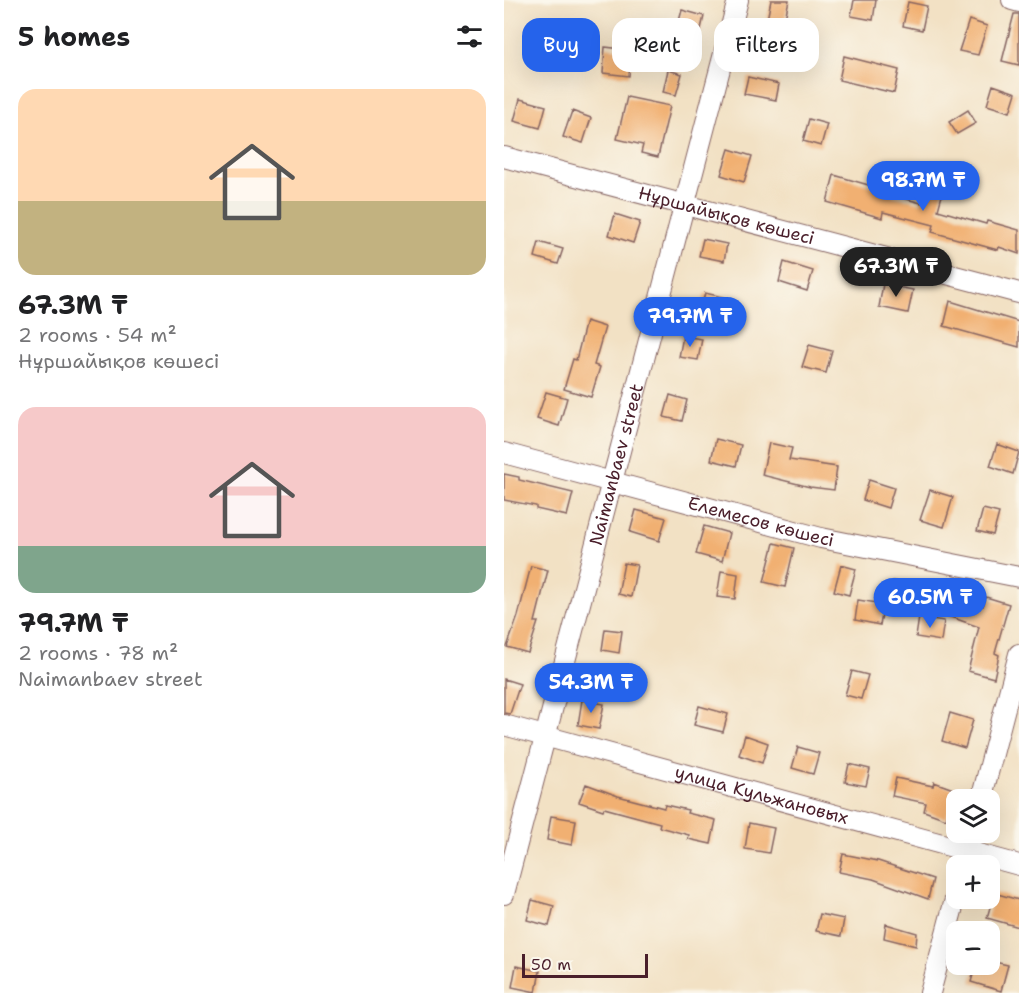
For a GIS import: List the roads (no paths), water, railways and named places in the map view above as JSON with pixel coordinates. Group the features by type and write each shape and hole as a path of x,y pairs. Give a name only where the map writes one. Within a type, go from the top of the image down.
{"street":[{"name":"Naimanbaev street","path":"504,894 738,0"},
{"path":"1012,0 1019,2"},
{"name":"Нұршайықов көшесі","path":"504,156 1019,293"},
{"name":"Елемесов көшесі","path":"504,453 821,538 1019,577"},
{"path":"984,789 1019,654"},
{"name":"улица Кульжановых","path":"504,725 1019,864"},
{"path":"930,993 952,909"}]}
